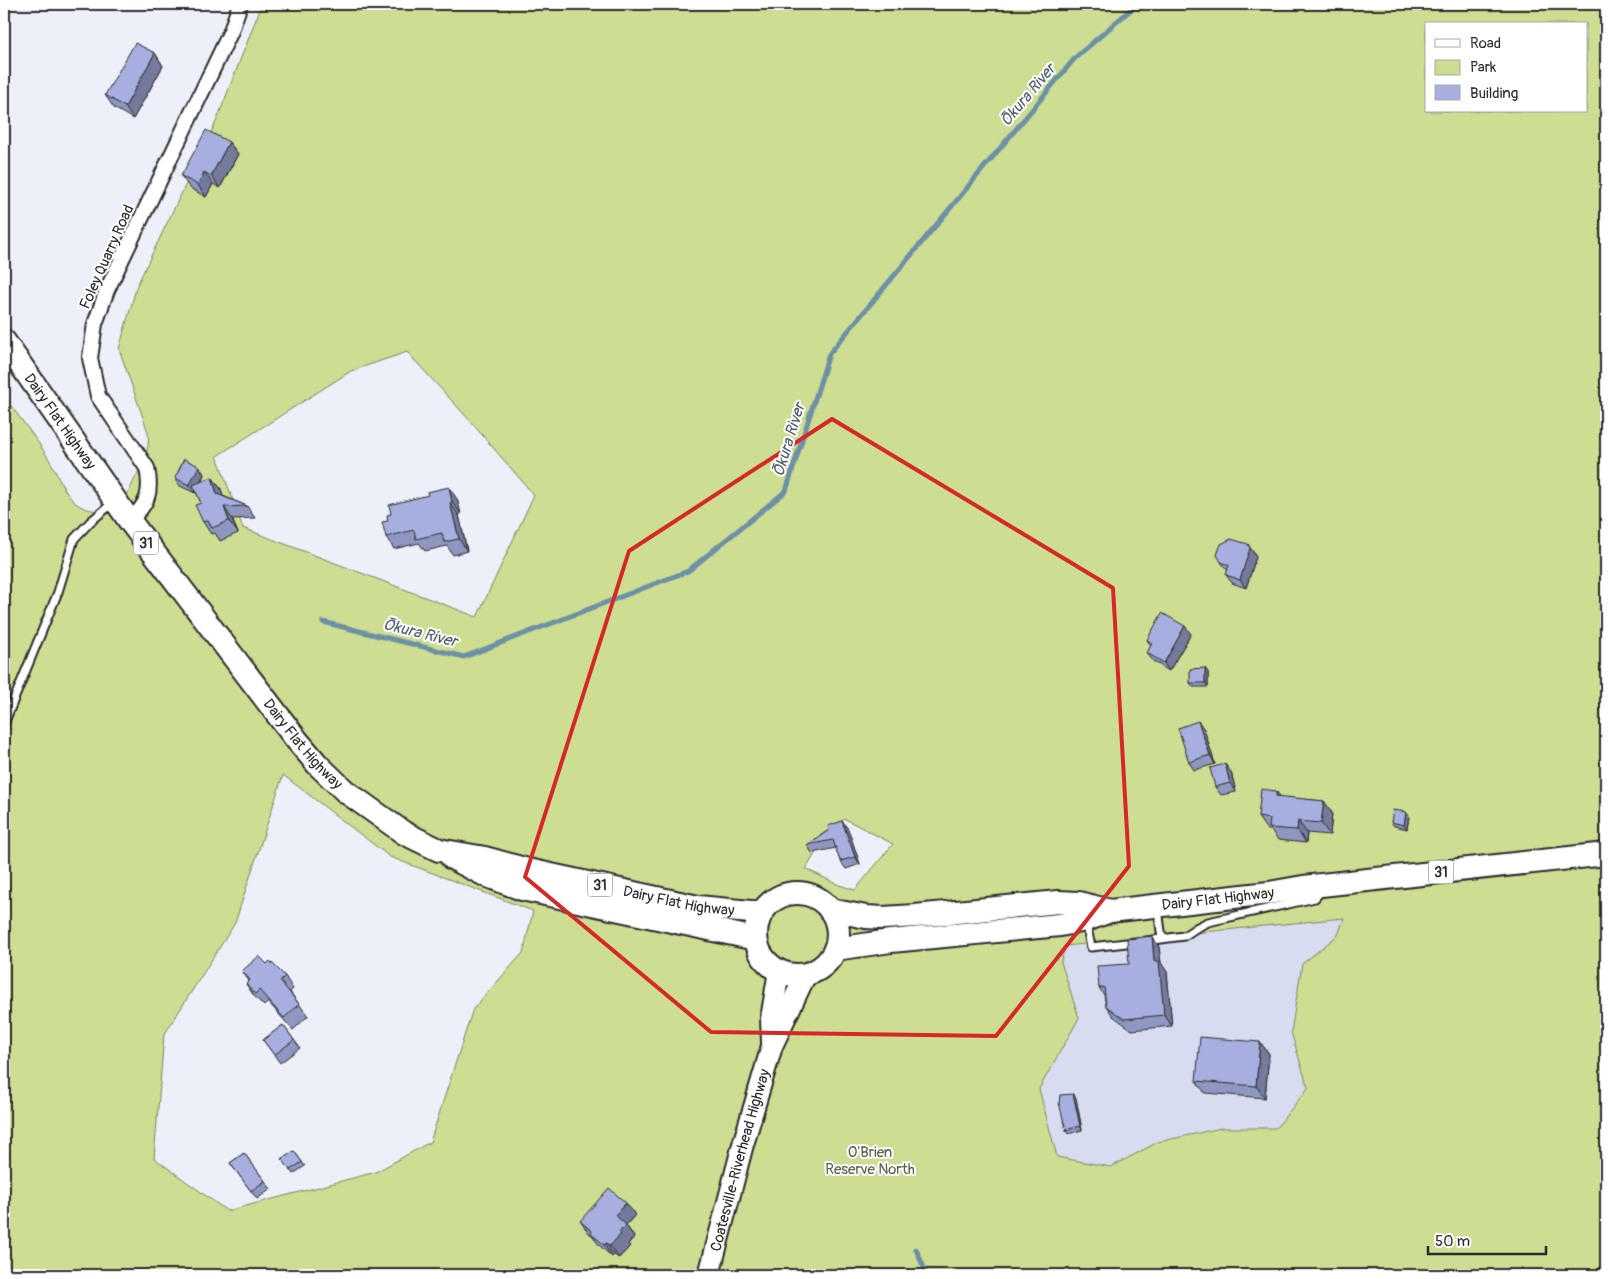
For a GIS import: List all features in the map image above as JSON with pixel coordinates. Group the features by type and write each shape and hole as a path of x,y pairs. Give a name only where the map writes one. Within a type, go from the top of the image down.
{"main road":[{"name":"Dairy Flat Highway","path":"4,341 129,520 296,740 345,791 404,833 439,850 485,858 528,870 698,907 762,913"},
{"path":"439,850 485,875 522,889 756,939"},
{"name":"Dairy Flat Highway","path":"830,910 882,918 1058,902 1079,903 1110,911 1158,907 1328,884 1606,854"},
{"path":"795,893 808,894 821,900 830,910 836,922 838,935 835,949 828,960 818,969 806,974 792,975 779,971 768,963 760,952 756,939 756,926 762,913 770,903 782,896 795,893"},
{"path":"835,949 914,938 1060,925 1086,920 1110,911"},
{"name":"Coatesville-Riverhead Highway","path":"772,1046 771,1019 779,971"},
{"name":"Coatesville-Riverhead Highway","path":"708,1275 772,1046 806,974"}],"street":[{"name":"Foley Quarry Road","path":"129,520 140,512 148,499 149,480 147,468 98,396 90,358 95,324 107,290 231,31 240,4"}],"lane":[{"path":"4,724 58,592 74,539 90,522 115,501"},
{"path":"1086,920 1091,947 1184,936 1208,922 1315,898 1328,884"},
{"path":"1158,907 1162,939"}],"highlighted area":[{"path":"832,419 1113,588 1129,866 996,1036 711,1032 525,877 629,551"}],"shaded area":[{"path":"1344,918 1338,935 1302,964 1291,1032 1308,1088 1276,1128 1221,1128 1158,1142 1111,1167 1057,1157 1039,1089 1079,1018 1061,962 1065,946"}],"green space":[{"name":"O'Brien Reserve North","path":"262,4 1606,4 1606,1275 4,1275 4,396 42,448 67,494 73,500 87,509 99,510 114,505 125,497 144,459 148,444 147,429 119,349 137,285 216,122","holes":["407,352 534,495 477,617 243,528 217,456 351,371","283,775 390,857 533,911 523,953 473,1009 430,1142 376,1172 227,1211 154,1158 164,1035 235,923","845,819 893,844 855,890 839,885 806,869 831,827","1344,918 1338,935 1302,964 1291,1032 1308,1088 1276,1128 1221,1128 1158,1142 1111,1167 1057,1157 1039,1089 1079,1018 1061,962 1065,946"]}],"building":[{"path":"135,43 155,53 125,107 105,95"},
{"path":"206,130 229,142 211,176 204,172 198,185 181,176"},
{"path":"184,459 199,466 189,485 175,478"},
{"path":"212,477 217,494 247,506 224,507 229,521 212,528 208,520 203,522 195,505 201,503 193,485"},
{"path":"449,487 452,502 450,503 459,539 444,542 442,533 416,539 414,530 386,537 382,522 388,521 387,515 391,514 389,505 428,495 427,492"},
{"path":"1231,539 1248,544 1250,548 1240,580 1226,575 1229,565 1221,562 1217,555 1221,544"},
{"path":"1162,613 1185,626 1164,663 1147,653 1152,643 1147,640"},
{"path":"1205,668 1205,683 1190,683 1190,669"},
{"path":"1198,721 1210,755 1189,762 1178,728"},
{"path":"1225,764 1230,783 1215,787 1210,768"},
{"path":"1261,789 1276,791 1276,796 1324,801 1321,823 1298,821 1297,830 1269,828 1270,819 1258,817"},
{"path":"1393,810 1406,812 1404,825 1391,822"},
{"path":"842,821 855,857 840,861 833,840 807,845 829,830 828,826"},
{"path":"1152,936 1154,961 1159,961 1164,1015 1124,1019 1106,1006 1104,987 1099,988 1097,966 1129,964 1127,939"},
{"path":"259,956 267,964 270,961 285,976 280,981 299,1004 284,1018 259,990 255,994 246,984 250,980 242,971"},
{"path":"283,1025 294,1040 274,1055 263,1040"},
{"path":"1200,1037 1260,1042 1256,1086 1196,1081"},
{"path":"1073,1094 1080,1126 1066,1130 1059,1103 1060,1095"},
{"path":"294,1151 302,1162 290,1170 282,1159"},
{"path":"244,1153 265,1181 251,1191 230,1163"},
{"path":"609,1188 626,1203 615,1215 626,1225 610,1246 606,1243 604,1245 580,1221"}],"waterway":[{"name":"Ōkura River","path":"323,622 464,657 688,571 786,491 829,354 1075,58 1137,4"},
{"path":"916,1249 927,1275"}]}
